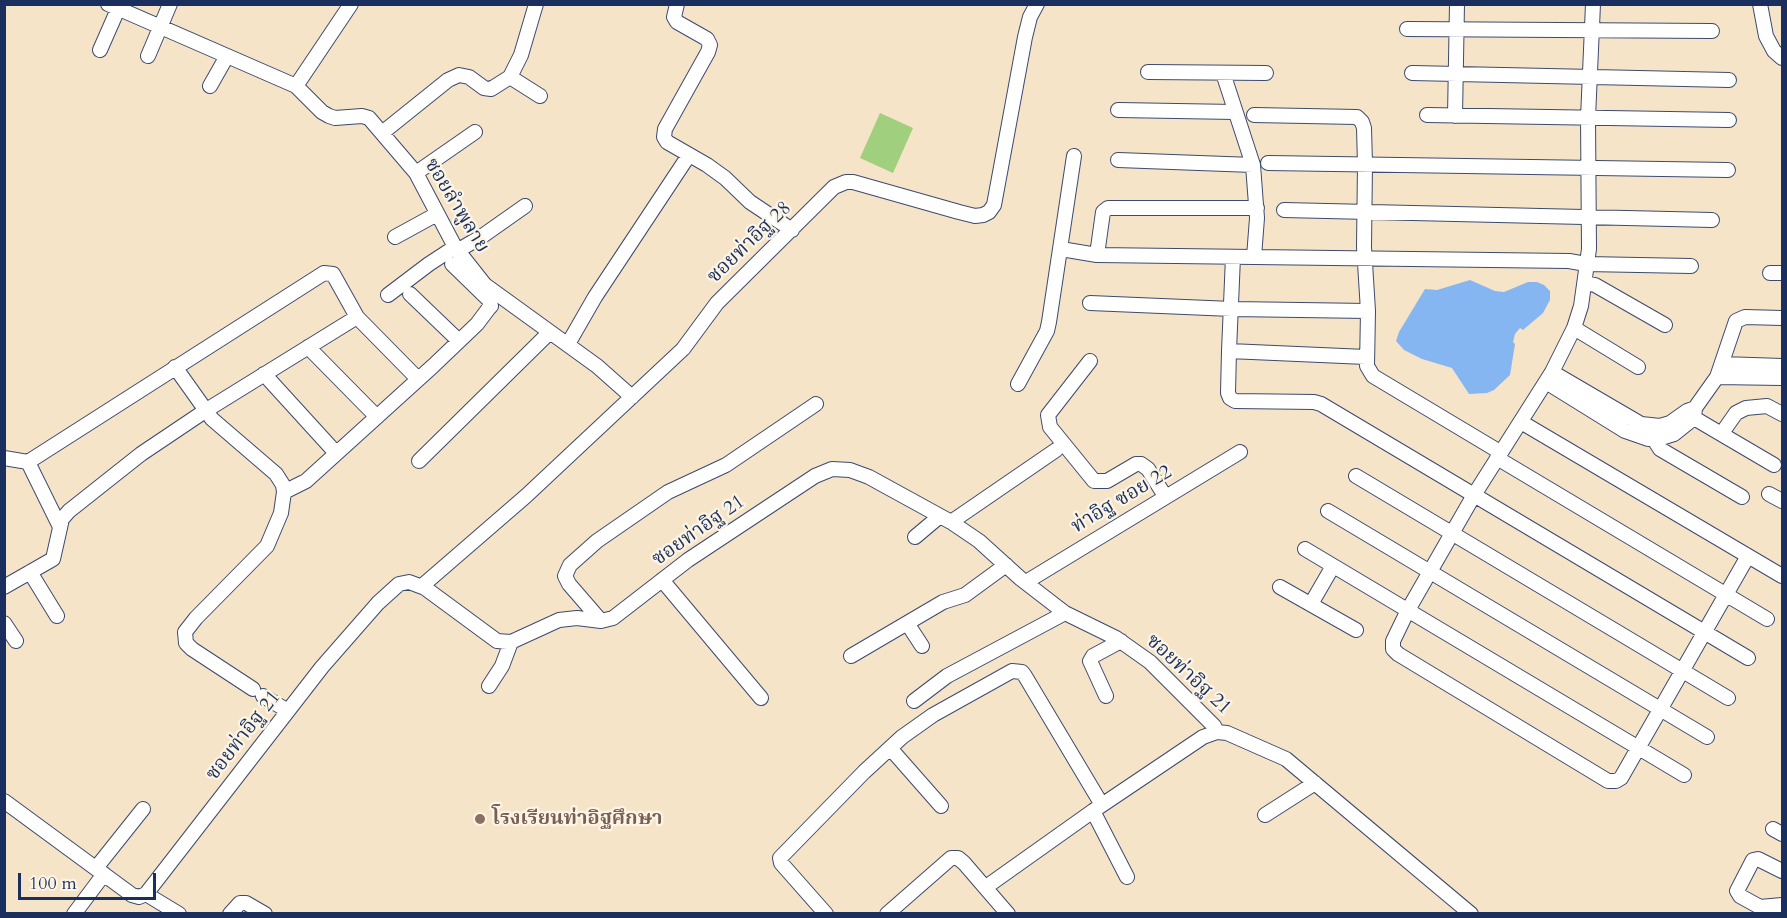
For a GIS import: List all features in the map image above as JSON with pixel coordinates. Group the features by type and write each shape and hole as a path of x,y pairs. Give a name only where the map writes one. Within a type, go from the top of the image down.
{"street":[{"path":"148,56 170,4"},
{"path":"296,86 351,4"},
{"path":"382,133 448,80 459,75 469,77 484,88 491,89 510,77 521,55 536,4"},
{"path":"677,4 674,17 678,22 707,39 710,45 664,129 664,137 667,142 725,178 750,202 792,230"},
{"name":"ซอยท่าอิฐ 28","path":"422,586 632,398 682,349 717,303 834,187 846,182 866,185 975,216 989,212 994,205 1025,37 1030,17 1037,4"},
{"path":"1455,116 1457,4"},
{"path":"1593,4 1588,118 1589,249 1585,283 1574,328 1549,377 1474,495 1408,610 1393,641 1393,649 1608,781 1616,781 1621,778 1748,556"},
{"path":"1760,4 1766,36 1774,51 1782,58"},
{"path":"100,50 113,7"},
{"name":"ซอยลำพูลาย","path":"113,7 296,86 329,116 369,118 416,173 455,254 485,285 597,366 632,398"},
{"path":"1407,29 1712,31"},
{"path":"210,86 227,56"},
{"path":"1148,72 1266,73"},
{"path":"1223,73 1235,112 1261,164 1254,257"},
{"path":"1412,73 1730,80"},
{"path":"510,77 540,96"},
{"path":"1118,110 1235,112"},
{"path":"1254,115 1357,117 1362,122 1364,128 1365,258 1368,311 1366,357 1367,366 1373,376 1767,619"},
{"path":"1427,116 1729,120"},
{"path":"416,173 475,132"},
{"path":"568,344 689,155"},
{"path":"1018,384 1047,331 1062,249 1074,156"},
{"path":"1118,160 1728,170"},
{"path":"388,295 429,264 455,254 525,206"},
{"path":"1097,255 1103,212 1108,208 1257,208"},
{"path":"1284,210 1712,220"},
{"path":"395,237 437,214"},
{"path":"1062,249 1097,255 1569,261 1586,264 1691,266"},
{"path":"284,492 306,481 477,324 491,306 455,254"},
{"path":"1233,257 1228,393 1230,398 1235,401 1321,404 1748,658"},
{"path":"4,459 28,462 324,273 333,274 357,317 418,379"},
{"path":"1585,283 1595,285 1665,326"},
{"path":"410,294 459,341"},
{"path":"1090,303 1232,309 1368,311"},
{"path":"4,587 53,559 62,519 141,454 205,411 357,317"},
{"path":"1549,377 1625,431 1636,436 1653,438 1674,434 1717,377 1736,321 1740,318 1782,318"},
{"path":"1574,328 1638,368"},
{"path":"418,461 550,332"},
{"path":"308,347 376,416"},
{"path":"1229,351 1366,357"},
{"path":"1090,361 1048,415 1050,427 1094,481 1107,481 1136,464 1141,464 1148,469 1165,496"},
{"path":"1722,364 1782,366"},
{"path":"175,367 205,411 276,474 283,485 284,492 280,513 267,546 196,618 185,632 186,643 288,711"},
{"path":"264,374 336,453"},
{"path":"1549,377 1641,424 1660,426 1692,412"},
{"path":"1717,377 1782,378"},
{"path":"601,621 565,576 570,565 597,542 668,492 726,465 816,404"},
{"path":"1722,433 1737,413 1746,408 1767,406 1782,414"},
{"path":"1692,412 1774,465"},
{"path":"1521,422 1782,576"},
{"path":"1653,438 1660,449 1742,497"},
{"path":"915,537 1056,450"},
{"name":"ท่าอิฐ ซอย 22","path":"1026,582 1240,452"},
{"path":"28,462 60,527"},
{"name":"ซอยท่าอิฐ 21","path":"601,621 613,618 688,560 815,476 832,470 850,470 869,477 945,519 979,541 1065,614 1121,641 1150,662 1214,726 1217,732 1227,733 1286,759 1471,914"},
{"path":"1356,476 1728,698"},
{"path":"1769,494 1782,501"},
{"path":"1328,511 1707,737"},
{"path":"1305,549 1684,775"},
{"path":"851,656 943,602 965,595 1006,565"},
{"path":"1311,604 1334,566"},
{"path":"30,572 57,616"},
{"path":"662,580 761,698"},
{"name":"ซอยท่าอิฐ 21","path":"146,894 322,667 392,589 405,582 422,586"},
{"path":"422,586 497,641 512,642 559,620 577,618 601,621"},
{"path":"1280,587 1356,630"},
{"path":"914,701 947,676 1065,614"},
{"path":"4,623 16,641"},
{"path":"907,623 922,646"},
{"path":"1106,696 1090,661 1093,656 1121,641"},
{"path":"489,686 502,666 512,642"},
{"path":"826,914 781,863 780,858 890,748 933,715 1012,671 1022,672 1097,808 1127,877"},
{"path":"986,888 1097,808 1203,737 1217,732"},
{"path":"890,748 941,806"},
{"path":"1265,815 1315,783"},
{"path":"4,801 132,895 139,897 146,894 179,914"},
{"path":"74,914 100,871 143,809"},
{"path":"888,914 951,858 958,858 1008,914"},
{"path":"1782,871 1764,861 1753,860 1737,891 1740,896 1760,907 1782,905"},
{"path":"231,914 240,903 246,903 266,914"}],"green space":[{"path":"880,113 913,128 893,173 860,158"}],"water":[{"path":"1470,280 1495,291 1504,292 1528,282 1537,282 1550,291 1550,300 1543,313 1523,330 1520,328 1515,334 1510,375 1494,390 1487,393 1469,394 1452,368 1422,359 1404,350 1396,341 1425,289 1437,290"}],"place":[{"name":"โรงเรียนท่าอิฐศึกษา","path":"480,819"}]}
